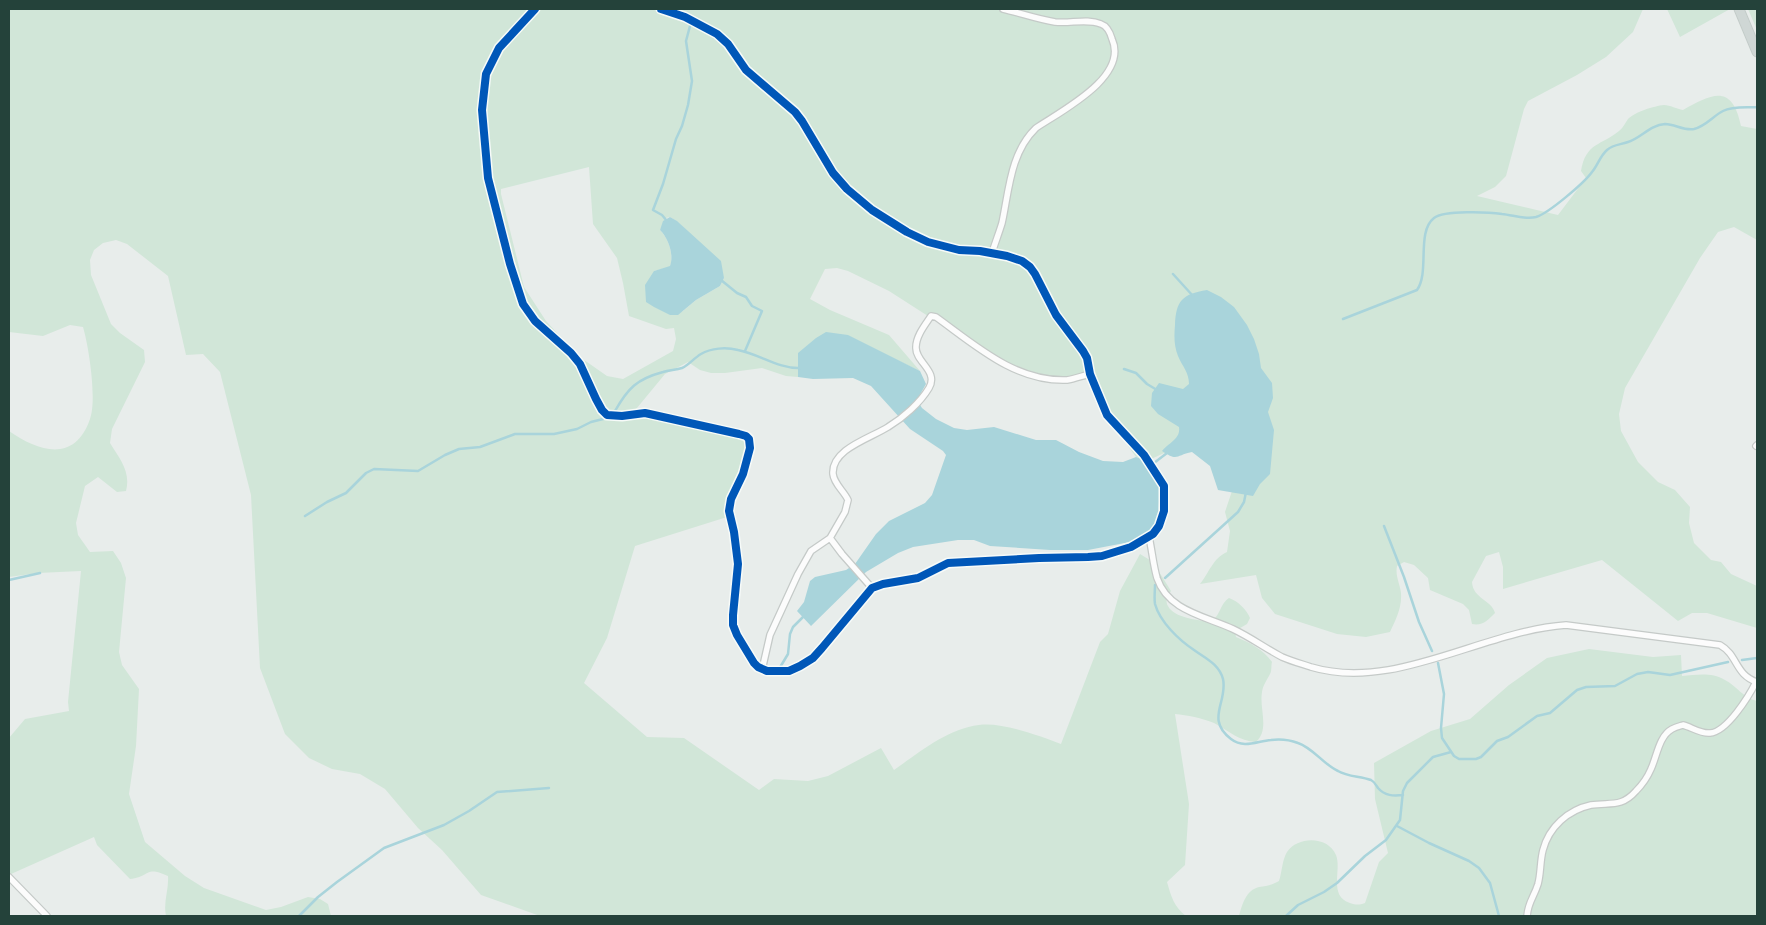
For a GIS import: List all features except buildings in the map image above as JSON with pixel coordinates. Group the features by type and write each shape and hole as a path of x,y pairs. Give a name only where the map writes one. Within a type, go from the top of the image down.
{"main road":[{"path":"1739,9 1757,52"}],"street":[{"path":"535,9 499,48 489,65 484,84 482,110 488,178 510,264 523,304 535,321 572,353 580,364 602,410 607,415 622,416 645,413 739,434 749,439 750,448 743,474 729,506 738,564 732,615 736,635 754,663 762,670 789,671 813,658 872,588 918,578 948,563 1102,556 1131,547 1153,534 1159,526 1164,511 1164,486 1144,455 1107,415 1090,374 1087,358 1056,315 1030,267 1007,256 959,250 928,242 907,232 872,210 847,189 833,173 795,112 746,70 717,34 684,17 661,9"},
{"path":"992,253 1002,223 1011,174 1028,135 1093,89 1110,69 1115,53 1115,44 1103,24 1095,22 1055,22 1003,9"},
{"path":"762,670 770,635 798,574 811,551 830,538 845,512 848,500 833,475 835,463 851,447 888,428 929,388 931,378 929,370 920,359 916,347 918,337 931,316 936,317 1000,362 1027,374 1068,380 1090,374"},
{"path":"1149,537 1158,578 1169,599 1183,608 1232,628 1283,658 1319,669 1344,674 1383,671 1418,663 1506,636 1550,626 1566,626 1720,645 1728,649 1742,674 1757,682 1742,705 1729,722 1711,734 1683,725 1671,730 1661,742 1651,769 1644,781 1638,790 1625,801 1577,809 1559,822 1547,839 1543,849 1538,885 1528,904 1527,916"},
{"path":"830,538 872,588"},
{"path":"9,877 47,916"}],"green space":[{"path":"9,9 1643,9 1633,32 1606,57 1528,101 1524,109 1506,176 1495,187 1477,196 1558,215 1586,178 1581,171 1583,162 1590,150 1619,131 1631,116 1655,107 1666,105 1683,110 1703,100 1719,96 1726,98 1732,103 1741,126 1757,129 1757,240 1734,227 1718,232 1700,258 1625,388 1619,414 1621,431 1638,462 1658,482 1675,490 1690,507 1689,523 1694,543 1711,560 1721,562 1731,574 1757,586 1757,628 1707,613 1692,613 1678,621 1602,560 1503,589 1503,567 1499,552 1486,556 1472,582 1473,588 1490,605 1495,613 1488,620 1479,624 1472,624 1469,610 1463,604 1430,590 1428,578 1414,565 1404,562 1397,566 1401,604 1390,632 1366,637 1337,634 1275,614 1262,598 1256,575 1200,584 1218,558 1227,552 1230,531 1225,512 1234,485 1194,439 1147,461 1136,457 1112,424 1090,379 1062,382 1020,371 984,352 889,291 848,271 837,268 825,269 810,299 830,310 889,335 920,371 899,361 798,353 798,377 786,376 762,368 711,373 700,370 688,362 665,374 632,414 694,423 728,433 753,445 752,454 743,482 727,517 635,546 607,638 584,683 647,737 684,738 759,790 774,779 808,781 828,776 881,748 894,770 945,736 967,727 979,725 1010,728 1061,744 1100,642 1108,634 1120,591 1140,554 1158,565 1156,567 1171,591 1166,598 1167,605 1175,613 1187,618 1210,622 1214,620 1223,604 1229,598 1239,604 1250,618 1247,624 1235,631 1236,637 1260,650 1272,662 1271,673 1262,692 1263,725 1260,737 1256,742 1239,738 1209,721 1175,714 1189,804 1185,865 1167,882 1176,905 1186,916 540,916 481,895 442,850 418,828 385,789 360,774 332,769 309,758 285,734 260,668 251,495 220,372 203,354 186,355 168,276 127,244 116,240 103,243 94,250 90,260 91,275 111,324 144,350 145,362 112,429 110,443 126,472 126,491 117,492 98,477 85,486 76,523 78,535 90,552 113,551 121,563 126,578 119,652 122,665 139,689 136,746 129,794 145,842 185,876 204,888 266,910 281,907 308,897 320,899 328,904 331,916 166,916 168,876 151,872 130,879 97,845 94,837 11,874 9,871 9,738 25,719 69,711 68,702 81,571 38,573 9,577 9,431 32,444 44,448 66,448 83,433 90,419 93,399 90,360 83,327 70,325 43,336 9,332","holes":["589,167 593,224 617,258 629,316 666,329 674,328 676,339 673,351 623,379 607,376 577,355 546,321 524,287 501,194 501,189","670,217 684,228 724,278 720,286 696,300 683,311 670,315 654,271 670,267 670,247 660,230 666,218"]},
{"path":"1667,9 1730,9 1680,37"},
{"path":"1748,9 1757,9 1757,30"},
{"path":"1589,649 1653,657 1681,655 1682,676 1704,675 1720,677 1748,697 1757,701 1757,916 1239,916 1243,903 1251,891 1279,881 1287,852 1298,843 1313,840 1327,844 1336,855 1337,889 1343,900 1350,903 1365,903 1379,862 1388,853 1375,799 1374,763 1431,731 1470,719 1509,685 1547,658"}],"water":[{"path":"670,217 677,221 721,261 724,278 720,286 696,300 678,315 670,315 646,302 645,285 654,271 670,266 670,247 660,230 663,221"},
{"path":"1207,290 1221,297 1234,307 1247,325 1259,354 1261,368 1272,383 1273,398 1268,412 1274,430 1270,474 1260,484 1253,496 1218,490 1210,466 1192,452 1174,457 1162,451 1176,438 1179,427 1158,414 1151,406 1152,393 1159,383 1183,389 1189,384 1188,376 1175,345 1177,310 1179,304 1186,297"},
{"path":"826,332 848,335 920,371 926,384 917,400 922,408 936,419 954,428 967,430 994,427 1036,440 1056,440 1079,452 1103,461 1123,462 1136,457 1144,460 1160,482 1158,521 1151,532 1130,542 1088,550 1050,550 990,546 974,540 958,540 913,547 898,553 866,572 811,626 797,611 804,602 810,581 815,577 846,570 855,564 876,534 889,521 925,503 932,495 946,455 910,429 871,386 853,378 813,379 798,377 798,353"}],"waterway":[{"path":"667,221 662,215 653,210 688,105 692,81 686,41 690,26"},
{"path":"1343,319 1417,290 1423,273 1426,233 1429,224 1439,215 1467,212 1496,213 1528,218 1536,217 1557,204 1582,183 1605,152 1612,147 1633,140 1660,125 1669,124 1694,129 1702,126 1727,109 1757,107"},
{"path":"1173,274 1193,296"},
{"path":"721,280 737,293 746,297 752,306 762,311 745,351"},
{"path":"615,411 624,396 640,381 665,371 682,368 701,354 714,349 738,350 777,364 800,368"},
{"path":"1124,369 1136,373 1147,384 1157,390"},
{"path":"305,516 346,493 366,473 374,469 418,471 459,449 480,447 515,434 554,434 577,429 591,422 607,418"},
{"path":"1154,463 1167,453"},
{"path":"1165,578 1238,512 1244,502 1246,492"},
{"path":"1384,526 1419,622 1432,651"},
{"path":"9,580 40,573"},
{"path":"1155,585 1155,604 1157,611 1166,624 1182,641 1211,662 1221,674 1224,687 1218,717 1219,724 1223,732 1231,739 1241,744 1274,740 1295,742 1303,745 1342,773 1371,780 1386,794 1403,795"},
{"path":"779,669 788,654 790,634 793,627 805,615"},
{"path":"1742,660 1757,658"},
{"path":"1438,663 1444,694 1442,738 1454,756 1459,759 1476,759 1481,757 1497,741 1508,737 1537,716 1550,713 1577,690 1586,687 1615,686 1637,674 1648,672 1670,675 1728,662"},
{"path":"1286,916 1298,905 1337,883 1365,856 1386,840 1400,820 1403,791 1407,783 1433,757 1451,752"},
{"path":"299,916 318,897 384,848 444,825 497,792 549,788"},
{"path":"1397,826 1469,861 1479,868 1490,883 1499,916"}],"cycle path":[{"path":"535,9 499,48 486,74 482,110 488,178 510,264 523,304 535,321 571,353 580,364 596,399 607,415 622,416 645,413 739,434 749,439 750,448 743,474 731,499 729,511 738,564 733,625 737,635 758,667 767,671 789,671 813,658 872,588 883,584 918,578 948,563 1102,556 1131,547 1153,534 1159,526 1164,511 1164,486 1144,455 1107,415 1090,374 1087,358 1056,315 1030,267 1022,261 1007,256 980,251 959,250 928,242 907,232 872,210 847,189 833,173 795,112 746,70 728,44 717,34 685,17 661,9"}]}
